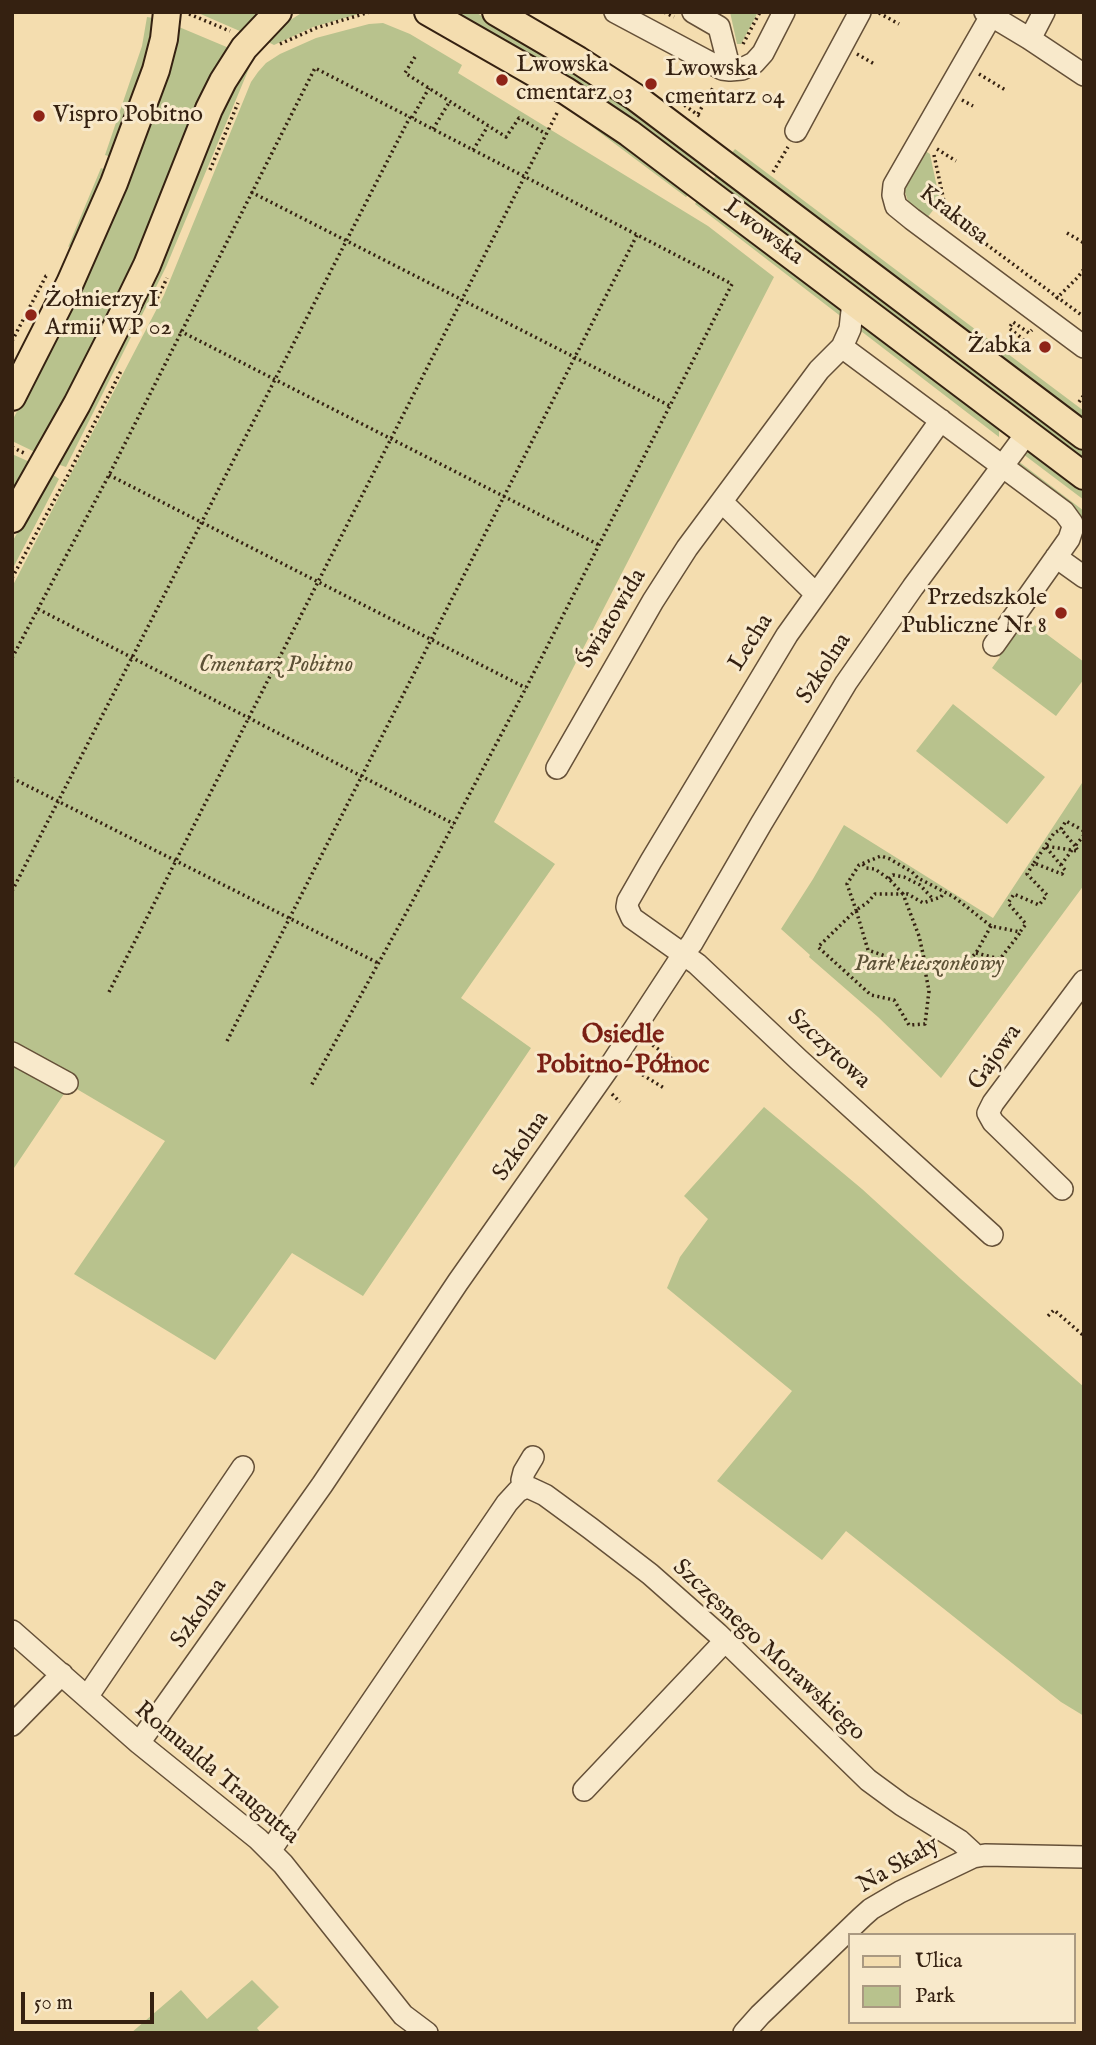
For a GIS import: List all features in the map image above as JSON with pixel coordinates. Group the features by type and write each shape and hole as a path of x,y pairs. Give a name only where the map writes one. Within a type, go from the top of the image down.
{"main road":[{"path":"12,397 70,283 114,183 156,71 167,12"},
{"path":"12,519 45,463 147,265 209,109 233,65 261,44 278,12"},
{"name":"Lwowska","path":"428,12 598,111 1084,476"},
{"name":"Lwowska","path":"507,15 645,105 1084,436"}],"street":[{"path":"615,12 722,69 736,69 754,63 763,53 784,12"},
{"path":"693,12 719,27 736,69"},
{"path":"794,136 860,12"},
{"path":"1030,39 1044,12"},
{"name":"Krakusa","path":"1084,75 988,14 894,185 893,195 896,206 1036,324 1084,347"},
{"name":"Światowida","path":"557,768 653,601 687,548 820,370 842,347 850,329 853,302"},
{"path":"842,347 1064,512 1073,527 1069,538 995,645"},
{"name":"Lecha","path":"627,907 651,861 787,635 941,420"},
{"name":"Szkolna","path":"139,1743 322,1485 458,1282 579,1111 692,943 846,683 1027,433"},
{"path":"722,502 816,594"},
{"path":"1056,557 1084,577"},
{"name":"Szczytowa","path":"627,907 632,918 684,953 992,1235"},
{"name":"Gajowa","path":"1062,1189 993,1122 988,1113 1084,981"},
{"path":"12,1053 66,1083"},
{"path":"270,1851 507,1503 524,1488 524,1472 533,1457"},
{"path":"87,1696 243,1467"},
{"name":"Szczęsnego Morawskiego","path":"524,1488 530,1488 545,1496 650,1574 725,1641 868,1780 894,1800 960,1841 973,1857"},
{"name":"Romualda Traugutta","path":"12,1632 139,1743 231,1816 270,1851 296,1880 409,2024 427,2033"},
{"path":"584,1790 725,1641"},
{"path":"12,1725 62,1674"},
{"name":"Na Skały","path":"744,2033 871,1909 900,1892 973,1857 1084,1857"}],"path":[{"path":"183,12 261,44 370,12"},
{"path":"876,12 899,24"},
{"path":"415,57 405,73 506,137 519,118 546,134"},
{"path":"12,657 109,475 315,68 732,284 526,688 311,1086"},
{"path":"971,69 1007,91"},
{"path":"12,891 346,241 429,88"},
{"path":"698,114 710,93"},
{"path":"433,129 450,101"},
{"path":"109,992 557,113"},
{"path":"473,150 488,126"},
{"path":"773,172 794,136"},
{"path":"956,161 932,146 947,215 1084,317"},
{"path":"251,192 670,406"},
{"path":"1067,233 1084,243"},
{"path":"227,1041 638,235"},
{"path":"1013,353 1024,340 1009,328 1013,322 1029,333 1084,269"},
{"path":"12,341 46,276 54,274"},
{"path":"180,331 599,545"},
{"path":"1079,402 1084,395"},
{"path":"109,475 526,688"},
{"path":"38,609 454,824"},
{"path":"12,778 378,963"},
{"path":"976,953 1000,959 1026,924 1008,903 1014,894 1039,905 1047,895 1027,874 1054,833 1061,829 1066,821 1084,833 1061,865"},
{"path":"1061,829 1074,848"},
{"path":"1045,846 1074,848"},
{"path":"1034,863 1062,874 1065,870 1045,846"},
{"path":"991,926 976,953 961,967 925,969 869,950 847,884 859,865 881,856 944,892 991,926 1020,932"},
{"path":"863,864 889,879 903,894 919,936 929,990 925,1024 909,1025 894,1000 871,995 818,947 875,894 903,894 908,894 923,902 941,897 944,892"},
{"path":"889,879 892,875 920,884 933,899"},
{"path":"633,1031 681,1065"},
{"path":"633,1069 664,1088"},
{"path":"1048,1317 1054,1310 1084,1336"}],"green space":[{"path":"196,12 259,12 259,14 242,32"},
{"path":"303,12 366,12 313,27 274,45 266,41 281,26"},
{"path":"451,12 475,12 583,75 710,166 703,175"},
{"path":"730,12 758,12 741,44 737,44"},
{"path":"147,17 153,18 148,51 111,157 105,155 142,46"},
{"name":"Cmentarz Pobitno","path":"383,23 410,34 462,65 458,73 708,226 774,277 494,822 555,864 461,998 531,1048 363,1296 292,1253 215,1360 74,1274 165,1141 70,1085 12,1171 12,587 164,295 251,82 266,63 280,54 316,38"},
{"path":"179,27 229,48 211,78 137,260 37,453 12,441 12,421 74,302 167,77"},
{"path":"248,65 250,66 166,267 66,467 57,464 226,102"},
{"path":"574,108 691,192 686,197 571,111"},
{"path":"735,149 1084,411 1084,423 729,156"},
{"path":"922,149 930,154 943,216 934,209 927,218 911,207 905,192 905,182"},
{"path":"101,168 106,170 76,243 68,247"},
{"path":"718,173 1084,448 1084,464 711,182"},
{"path":"699,198 836,301 843,318 695,204"},
{"path":"858,321 995,421 999,428 999,437 857,328"},
{"path":"1030,452 1084,488 1084,500 1023,454"},
{"path":"12,454 32,463 12,497"},
{"path":"1018,461 1084,511 1084,518 1022,470 1016,463"},
{"path":"52,474 59,479 12,570 12,542"},
{"path":"1021,615 1084,662 1084,679 1056,716 992,668 1000,657 993,651"},
{"path":"953,704 1045,777 1007,824 916,751"},
{"name":"Park kieszonkowy","path":"1082,783 1084,885 941,1078 781,929 844,825 993,918"},
{"path":"764,1107 862,1189 1084,1387 1084,1716 1061,1702 846,1531 822,1560 717,1481 792,1391 667,1288 680,1257 708,1219 684,1196"},
{"path":"252,1980 279,2007 257,2028 261,2033 131,2033 181,1990 207,2019"}],"place":[{"name":"Lwowska cmentarz 03","path":"502,80"},
{"name":"Lwowska cmentarz 04","path":"651,84"},
{"name":"Vispro Pobitno","path":"39,116"},
{"name":"Żołnierzy I Armii WP 02","path":"31,315"},
{"name":"Żabka","path":"1045,347"},
{"name":"Przedszkole Publiczne Nr 8","path":"1061,613"}],"district":[{"name":"Osiedle Pobitno-Północ","path":"623,1052"}]}
